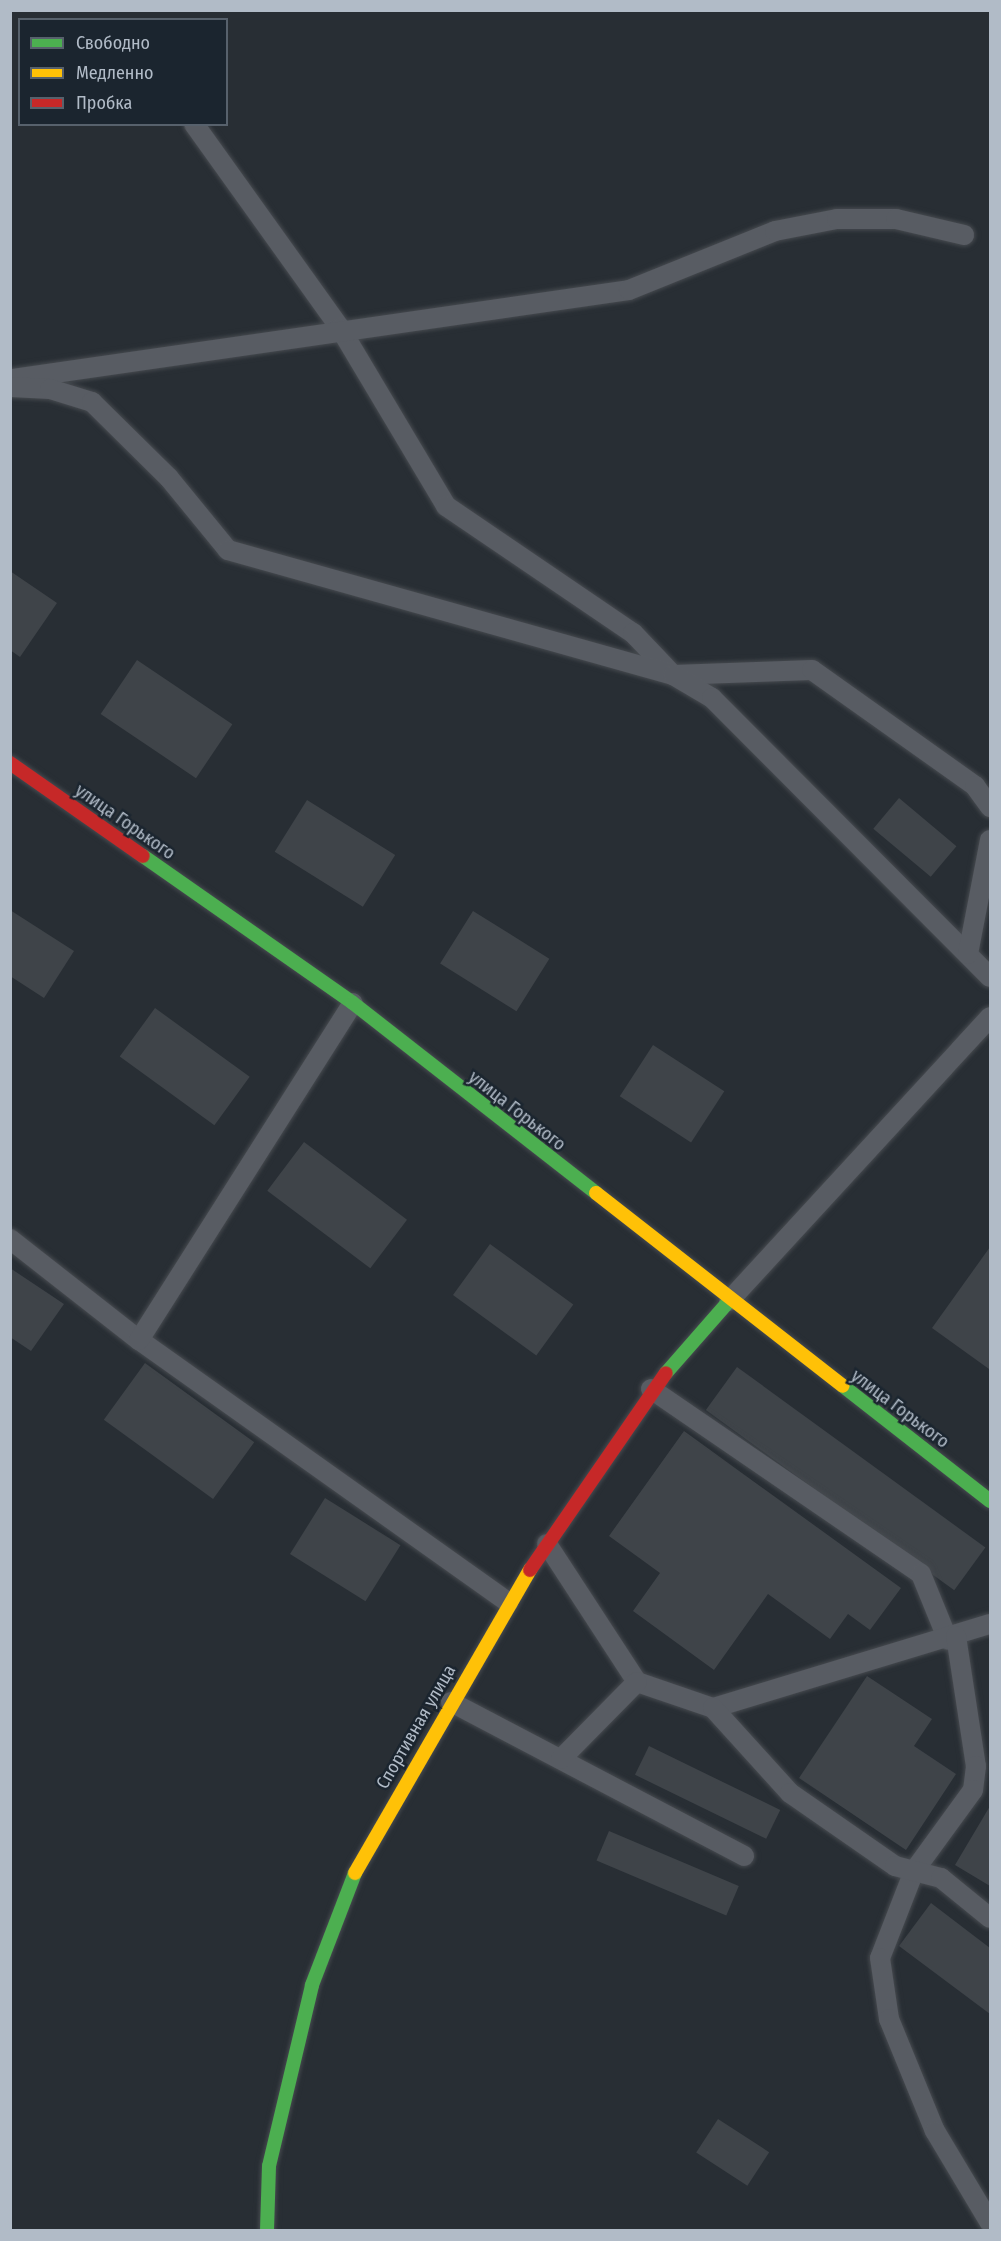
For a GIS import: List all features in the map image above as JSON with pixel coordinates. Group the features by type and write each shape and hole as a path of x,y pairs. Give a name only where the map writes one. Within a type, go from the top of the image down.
{"street":[{"name":"улица Горького","path":"10,764 352,1003 729,1301 990,1501"},
{"name":"Спортивная улица","path":"267,2230 269,2166 312,1985 361,1859 508,1602 651,1389 729,1301"}],"lane":[{"path":"195,126 340,328 446,506 633,633 673,675 812,670 975,786 990,807"},
{"path":"10,379 340,328 629,290 775,231 837,219 896,219 964,235"},
{"path":"10,387 50,389 92,402 169,478 228,550 673,675 712,698 990,976"},
{"path":"968,954 990,840"},
{"path":"140,1340 352,1003"},
{"path":"729,1301 990,1017"},
{"path":"10,1239 140,1340 508,1602"},
{"path":"651,1389 921,1574 952,1638 976,1766 974,1790 914,1871 880,1958 888,2019 935,2131 990,2223"},
{"path":"547,1544 637,1682 713,1708 790,1793 895,1866 941,1878 990,1918"},
{"path":"713,1708 903,1648 952,1638 990,1624"},
{"path":"561,1759 637,1682"},
{"path":"452,1702 744,1856"}],"building":[{"path":"10,571 57,603 20,657 10,650"},
{"path":"137,660 232,724 196,778 101,714"},
{"path":"899,798 956,846 931,877 873,829"},
{"path":"307,800 395,855 363,907 275,852"},
{"path":"10,910 74,951 44,998 10,976"},
{"path":"473,911 549,959 516,1011 440,964"},
{"path":"155,1008 250,1077 214,1125 120,1057"},
{"path":"653,1045 724,1091 691,1142 620,1096"},
{"path":"304,1142 407,1220 370,1268 267,1191"},
{"path":"490,1244 573,1305 536,1356 453,1295"},
{"path":"990,1247 990,1367 989,1369 932,1328"},
{"path":"10,1268 64,1304 31,1351 10,1337"},
{"path":"145,1363 254,1442 213,1499 104,1420"},
{"path":"737,1367 985,1547 954,1590 706,1410"},
{"path":"684,1431 901,1588 870,1630 848,1614 830,1639 768,1594 714,1670 633,1611 660,1573 609,1536"},
{"path":"325,1498 400,1545 366,1601 290,1554"},
{"path":"867,1676 932,1719 914,1746 956,1774 906,1850 799,1778"},
{"path":"649,1746 780,1810 766,1839 635,1775"},
{"path":"990,1806 990,1886 955,1865"},
{"path":"609,1831 739,1886 726,1916 596,1860"},
{"path":"931,1903 990,1948 990,2014 899,1946"},
{"path":"718,2119 769,2152 747,2186 696,2153"}],"traffic: fast":[{"path":"143,856 353,1003 596,1193"},
{"path":"666,1373 729,1301"},
{"path":"843,1386 990,1501"},
{"path":"267,2230 269,2166 312,1985 355,1873"}],"traffic: slow":[{"path":"596,1193 843,1386"},
{"path":"355,1873 530,1570"}],"traffic: jam":[{"path":"10,763 143,856"},
{"path":"530,1570 666,1373"}]}
